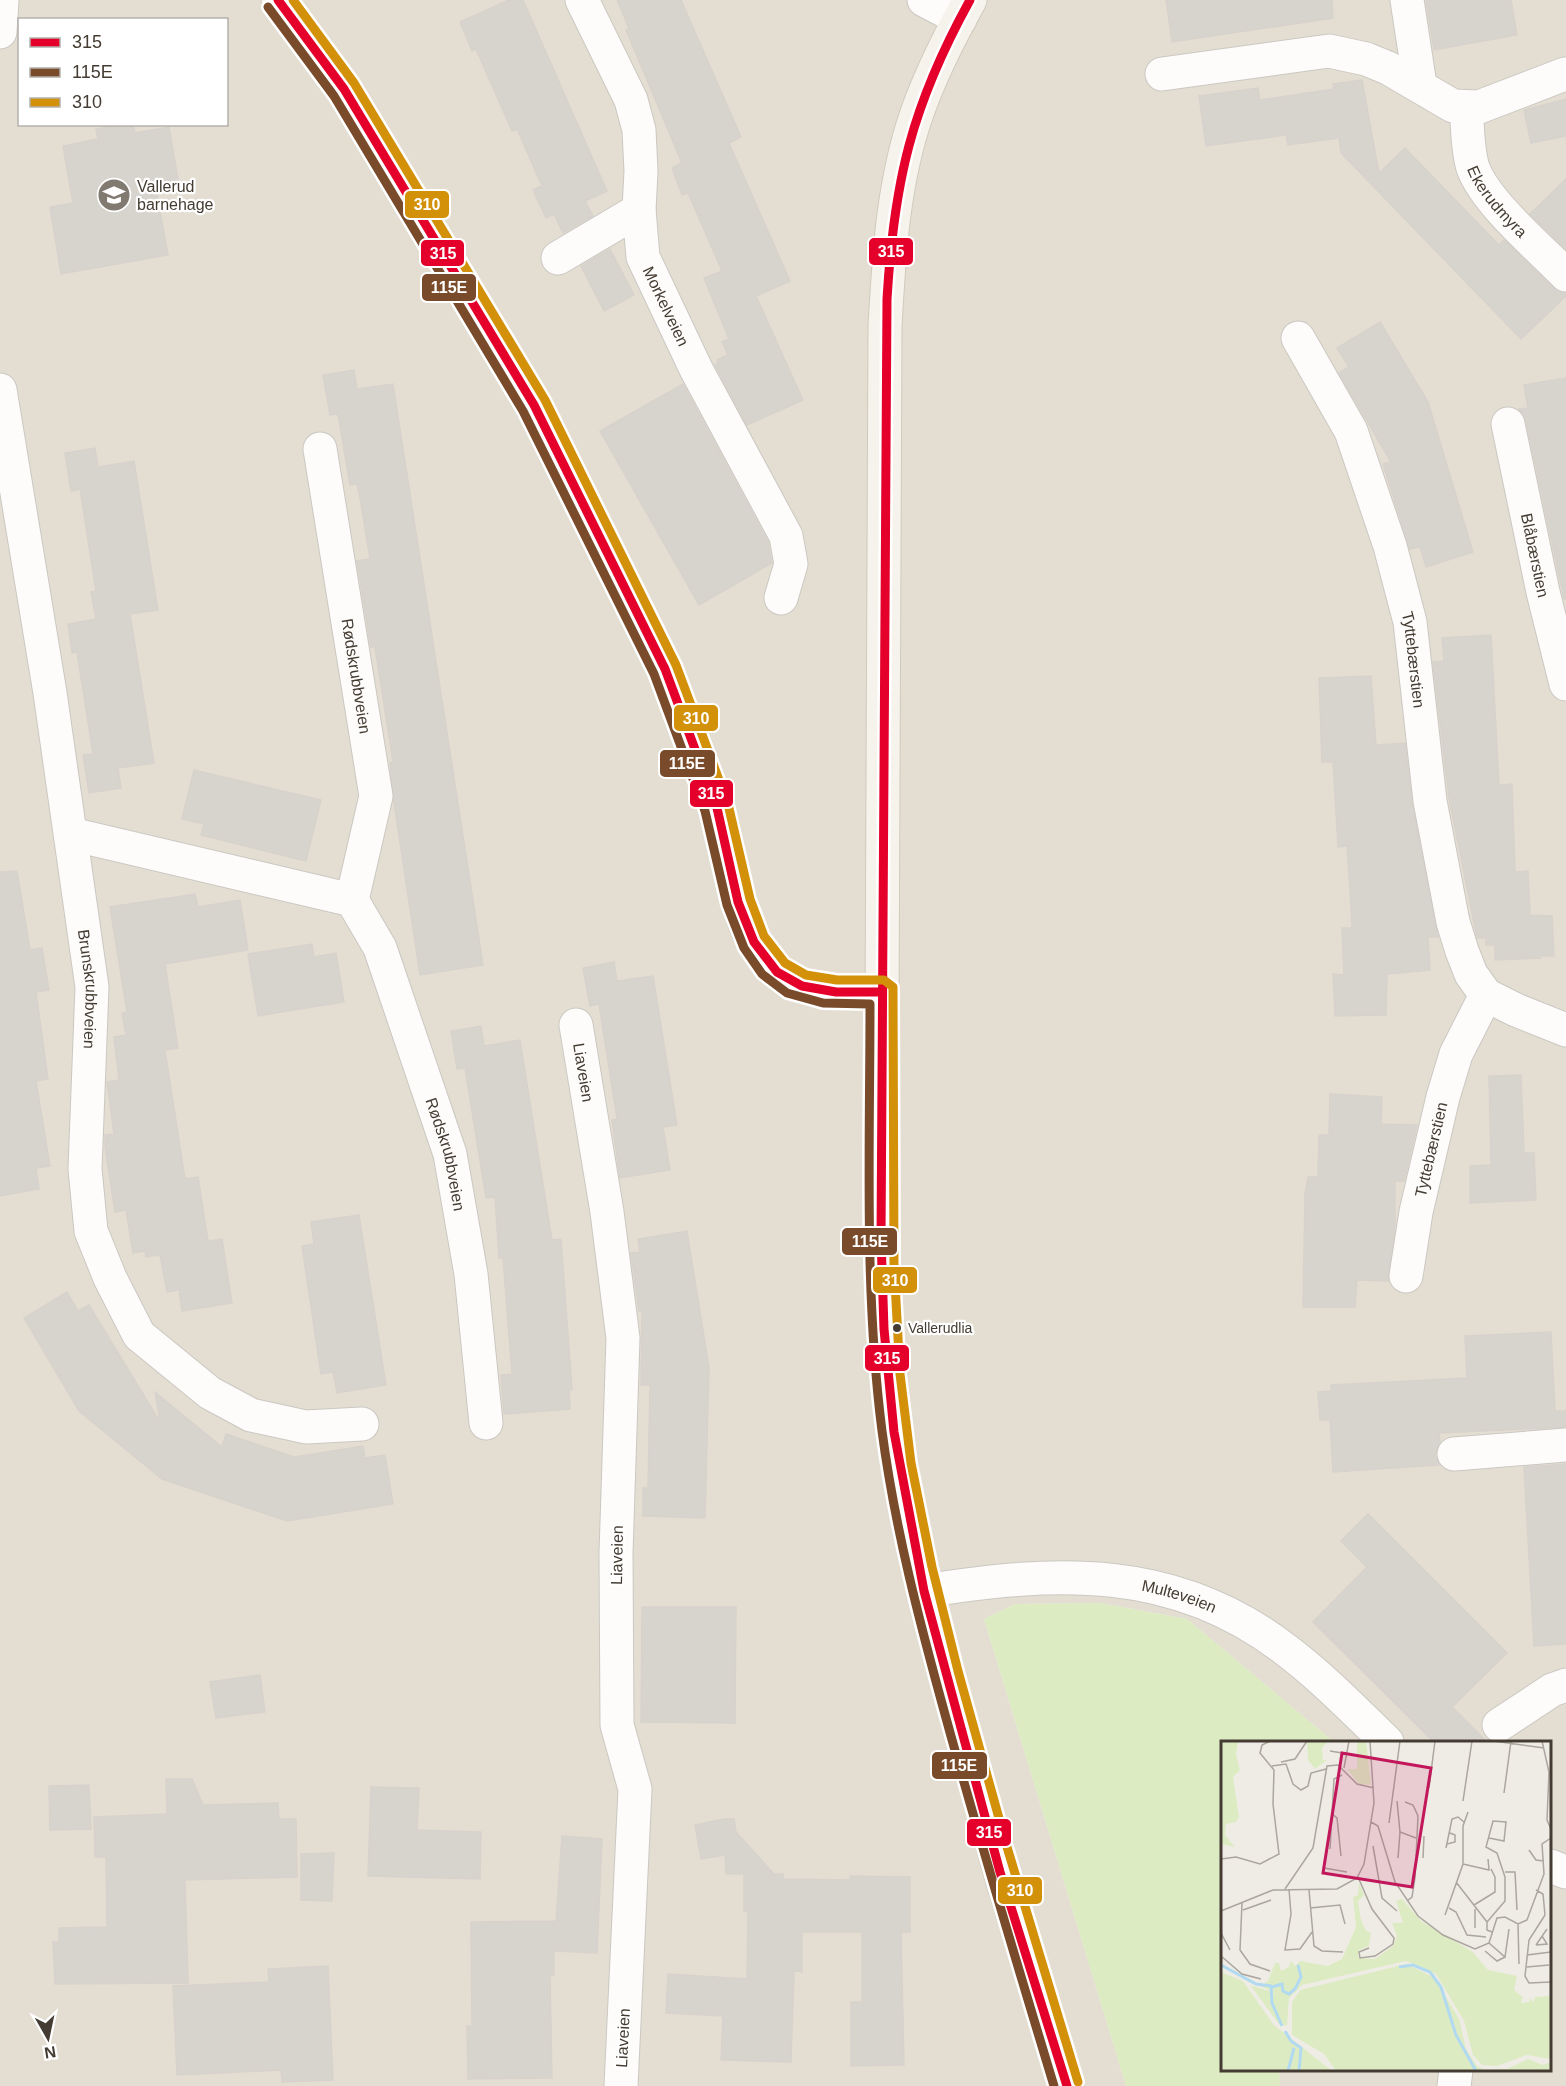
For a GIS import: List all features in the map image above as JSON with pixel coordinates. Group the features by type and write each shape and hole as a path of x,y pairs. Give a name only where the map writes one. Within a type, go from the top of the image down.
{"street":[{"path":"0,32 3,0"},
{"path":"278,0 344,89 534,405 665,669 715,802 740,907 754,943 775,969 791,982 810,989 837,992 882,992"},
{"name":"Morkelveien","path":"582,0 631,100 639,130 641,171 639,210 643,257 696,369 786,536 791,564 781,598"},
{"path":"924,0 965,10 930,80 906,148 893,219 889,260 885,326 882,992 884,1329 894,1432 924,1591 1000,1872 1066,2086"},
{"path":"1407,0 1420,85"},
{"path":"1162,74 1329,51 1366,59 1420,85 1452,106 1466,108 1479,107 1565,74"},
{"name":"Ekerudmyra","path":"1466,108 1472,166 1479,180 1490,198 1566,275"},
{"path":"558,258 639,210"},
{"name":"Tyttebærstien","path":"1298,338 1351,431 1390,546 1410,622 1430,801 1453,922 1471,974 1486,995 1456,1054 1443,1097 1416,1212 1406,1276"},
{"name":"Brunskrubbveien","path":"0,390 71,834 92,987 87,1082 86,1179 91,1232 110,1278 139,1335 210,1393 251,1415 306,1427 362,1424"},
{"name":"Blåbærstien","path":"1508,424 1543,592 1566,684"},
{"name":"Rødskrubbveien","path":"320,449 376,796 352,900 380,948 450,1154 471,1274 486,1423"},
{"path":"71,834 352,900"},
{"path":"1486,995 1566,1030"},
{"name":"Liaveien","path":"576,1025 607,1212 623,1338 616,1553 617,1725 635,1790 621,2086"},
{"path":"1454,1454 1566,1445"},
{"name":"Multeveien","path":"924,1591 998,1580 1057,1577 1138,1582 1190,1596 1244,1622 1287,1650 1385,1741"},
{"path":"1499,1725 1552,1690 1566,1685"},
{"path":"1551,1866 1566,1872"},
{"path":"1454,2086 1456,2071"}],"shaded area":[{"path":"0,0 1566,0 1566,2086 1280,2086 1279,2071 1551,2071 1551,1741 1333,1741 1187,1619 1100,1603 1015,1604 984,1619 1126,2086 0,2086"}],"green space":[{"path":"1100,1603 1187,1619 1333,1741 1221,1741 1221,2071 1279,2071 1280,2086 1126,2086 984,1619 1015,1604"}],"building":[{"path":"509,0 523,0 607,191 585,201 593,216 563,233 554,214 546,218 533,190 542,186 517,129 512,131 476,49 472,51 460,22"},
{"path":"617,0 681,0 741,137 729,143 790,281 756,296 803,400 747,425 715,365 718,363 717,360 728,355 722,342 729,339 704,278 722,271 688,193 682,195 672,168 682,163 626,30 629,28"},
{"path":"1166,0 1332,0 1333,18 1172,42"},
{"path":"1426,0 1511,0 1517,35 1434,50"},
{"path":"1362,80 1379,173 1405,148 1499,245 1504,240 1553,288 1566,293 1566,296 1521,339 1341,153 1339,138 1288,145 1286,135 1206,146 1199,96 1258,88 1260,100 1334,89 1333,84"},
{"path":"1566,99 1566,136 1531,143 1524,110"},
{"path":"133,126 135,133 169,127 179,185 156,189 168,255 61,274 50,207 73,203 63,146 98,139 96,129"},
{"path":"1566,179 1566,249 1530,214"},
{"path":"610,249 634,295 604,311 581,266"},
{"path":"1380,322 1428,402 1473,552 1426,567 1420,547 1410,549 1383,464 1391,462 1339,373 1349,367 1337,348"},
{"path":"354,370 357,389 393,384 483,965 420,975 394,803 390,763 393,762 375,647 371,647 357,561 370,559 357,484 350,485 338,414 330,415 323,375"},
{"path":"1566,378 1566,599 1564,599 1526,420 1519,409 1528,408 1524,385"},
{"path":"683,384 768,542 772,563 699,605 600,431"},
{"path":"95,448 98,467 134,461 158,610 130,614 154,763 118,768 121,788 89,793 83,755 93,754 77,652 72,653 68,624 96,619 91,592 96,591 80,489 71,491 65,453"},
{"path":"1491,635 1499,785 1512,784 1515,872 1528,871 1530,915 1552,916 1554,956 1495,960 1495,945 1486,945 1486,938 1477,938 1449,798 1433,662 1444,661 1442,638"},
{"path":"1371,676 1376,745 1405,743 1412,804 1438,937 1428,937 1430,970 1387,974 1386,1015 1335,1016 1333,974 1344,975 1342,928 1352,928 1347,846 1338,847 1333,762 1322,762 1319,678"},
{"path":"194,770 321,800 306,861 201,835 204,824 182,819"},
{"path":"17,871 30,950 42,948 49,990 36,992 48,1079 36,1081 50,1166 36,1168 39,1189 0,1196 0,872"},
{"path":"195,894 198,907 240,900 248,950 165,964 178,1048 165,1050 185,1179 198,1177 208,1241 222,1239 232,1303 182,1311 179,1290 167,1292 160,1255 146,1257 145,1251 133,1253 126,1210 115,1212 105,1147 105,1135 114,1134 107,1082 119,1080 114,1037 126,1035 122,1013 127,1012 110,907"},
{"path":"312,944 314,957 336,953 344,1002 258,1016 248,954"},
{"path":"614,962 617,981 653,976 677,1125 663,1127 670,1170 620,1178 612,1120 617,1119 599,1004 590,1006 583,968"},
{"path":"481,1026 484,1046 520,1040 552,1240 561,1239 572,1390 569,1389 570,1409 504,1414 501,1375 512,1374 503,1258 499,1258 495,1197 486,1198 465,1068 457,1069 451,1031"},
{"path":"1521,1075 1524,1153 1534,1153 1536,1200 1470,1203 1470,1166 1491,1165 1489,1076"},
{"path":"1330,1094 1382,1097 1381,1124 1417,1125 1404,1181 1395,1181 1395,1225 1388,1281 1357,1280 1355,1307 1303,1307 1305,1194 1308,1177 1318,1177 1319,1135 1329,1135"},
{"path":"359,1215 386,1385 337,1393 333,1372 321,1374 302,1246 314,1244 311,1222"},
{"path":"687,1231 709,1368 705,1518 643,1516 643,1488 648,1488 650,1385 641,1385 642,1311 639,1311 631,1253 640,1252 638,1239"},
{"path":"67,1292 78,1311 89,1305 160,1422 155,1392 222,1447 226,1434 294,1457 363,1446 365,1458 385,1455 393,1504 287,1521 162,1479 79,1411 24,1318"},
{"path":"1551,1332 1555,1411 1566,1411 1566,1427 1439,1433 1440,1443 1435,1455 1439,1465 1333,1472 1330,1420 1320,1420 1318,1392 1331,1391 1331,1385 1467,1378 1465,1336"},
{"path":"1566,1464 1566,1644 1534,1646 1524,1467"},
{"path":"1368,1514 1507,1653 1452,1707 1486,1741 1433,1741 1313,1622 1367,1567 1341,1541"},
{"path":"642,1607 736,1607 735,1723 641,1722"},
{"path":"260,1675 265,1712 216,1718 210,1682"},
{"path":"166,1779 192,1779 203,1805 278,1803 279,1819 296,1819 297,1877 185,1880 188,1983 55,1984 53,1942 59,1942 59,1928 107,1927 106,1857 95,1857 94,1817 167,1814"},
{"path":"89,1785 91,1829 50,1830 49,1786"},
{"path":"371,1787 419,1788 417,1830 481,1832 480,1879 368,1876"},
{"path":"734,1819 736,1832 774,1874 783,1874 783,1879 850,1880 850,1876 910,1877 910,1932 901,1932 904,2065 851,2066 851,2002 862,2002 862,1932 802,1932 802,1972 794,1971 791,2062 721,2060 723,2016 666,2013 668,1974 747,1979 748,1911 744,1911 744,1874 726,1874 725,1855 701,1859 695,1825"},
{"path":"562,1836 602,1839 597,1953 554,1951 554,1975 550,1975 552,2078 468,2079 467,2026 472,2026 471,1922 556,1921"},
{"path":"334,1853 332,1901 301,1900 301,1854"},
{"path":"328,1966 333,2080 282,2082 281,2070 177,2075 173,1986 269,1982 268,1969"}],"transit line":[{"name":"315","path":"278,0 344,89 534,405 665,669 717,808 738,902 754,942 777,972 802,986 836,992 882,992"},
{"name":"310","path":"293,0 354,83 545,400 676,665 728,804 750,899 764,936 785,963 806,975 837,980 884,980 893,987 894,1265 900,1374 911,1463 932,1567 958,1671 1007,1847 1078,2082"},
{"name":"315","path":"970,0 934,74 909,144 895,217 887,299 881,1238 884,1329 894,1432 924,1591 1000,1872 1067,2086"},
{"name":"115E","path":"268,7 334,96 523,411 654,674 705,811 727,905 744,948 762,974 787,993 823,1003 870,1004 870,1272 876,1378 887,1468 909,1576 936,1683 985,1857 1054,2086"}],"place":[{"name":"Vallerud barnehage","path":"114,195"},
{"name":"Vallerudlia","path":"897,1328"}]}
